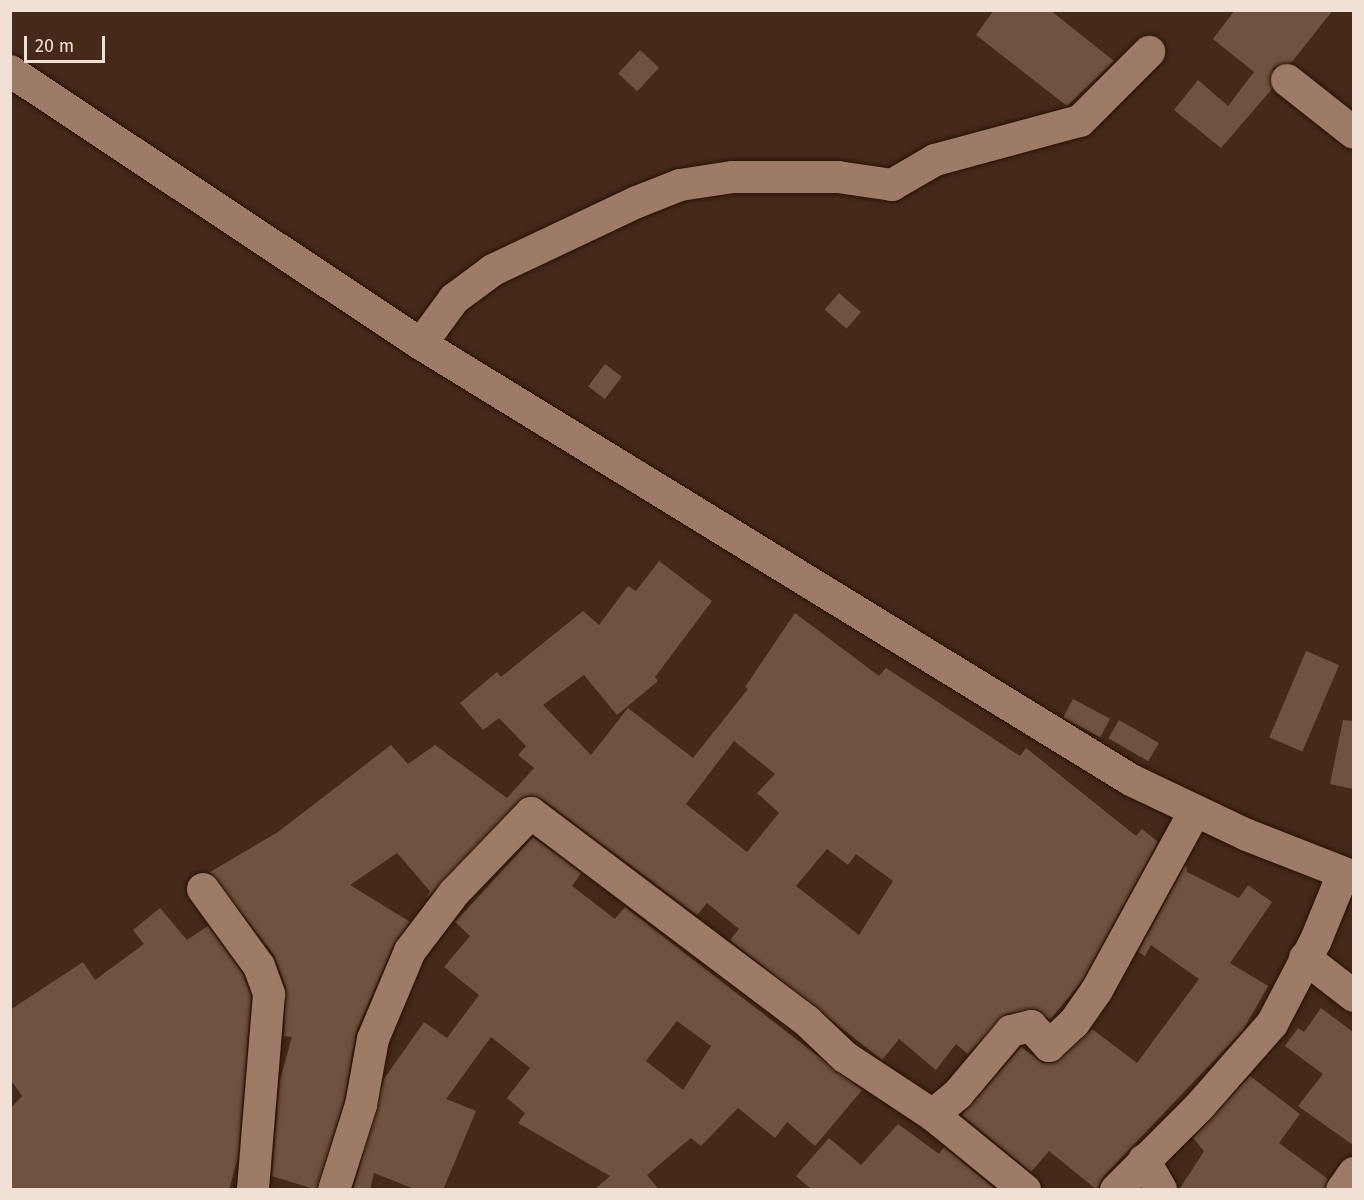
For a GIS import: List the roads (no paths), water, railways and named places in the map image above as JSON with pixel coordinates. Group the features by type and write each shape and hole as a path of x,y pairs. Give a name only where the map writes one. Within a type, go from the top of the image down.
{"street":[{"path":"421,344 454,298 493,270 637,202 680,186 733,177 838,177 891,185 935,160 1080,122 1149,52"},
{"path":"10,71 421,344 1121,774 1195,811 1348,876 1272,1024 1199,1107 1116,1190"},
{"path":"1287,80 1353,133"},
{"path":"933,1115 958,1094 1011,1031 1031,1026 1049,1046 1074,1023 1097,990 1195,811"},
{"path":"334,1190 362,1105 373,1039 410,951 447,901 531,813 807,1021 845,1057 933,1115 1025,1190"},
{"path":"203,889 259,966 269,994 253,1190"},
{"path":"1305,958 1353,996"},
{"path":"1144,1160 1161,1190"},
{"path":"1341,1190 1353,1173"}]}
